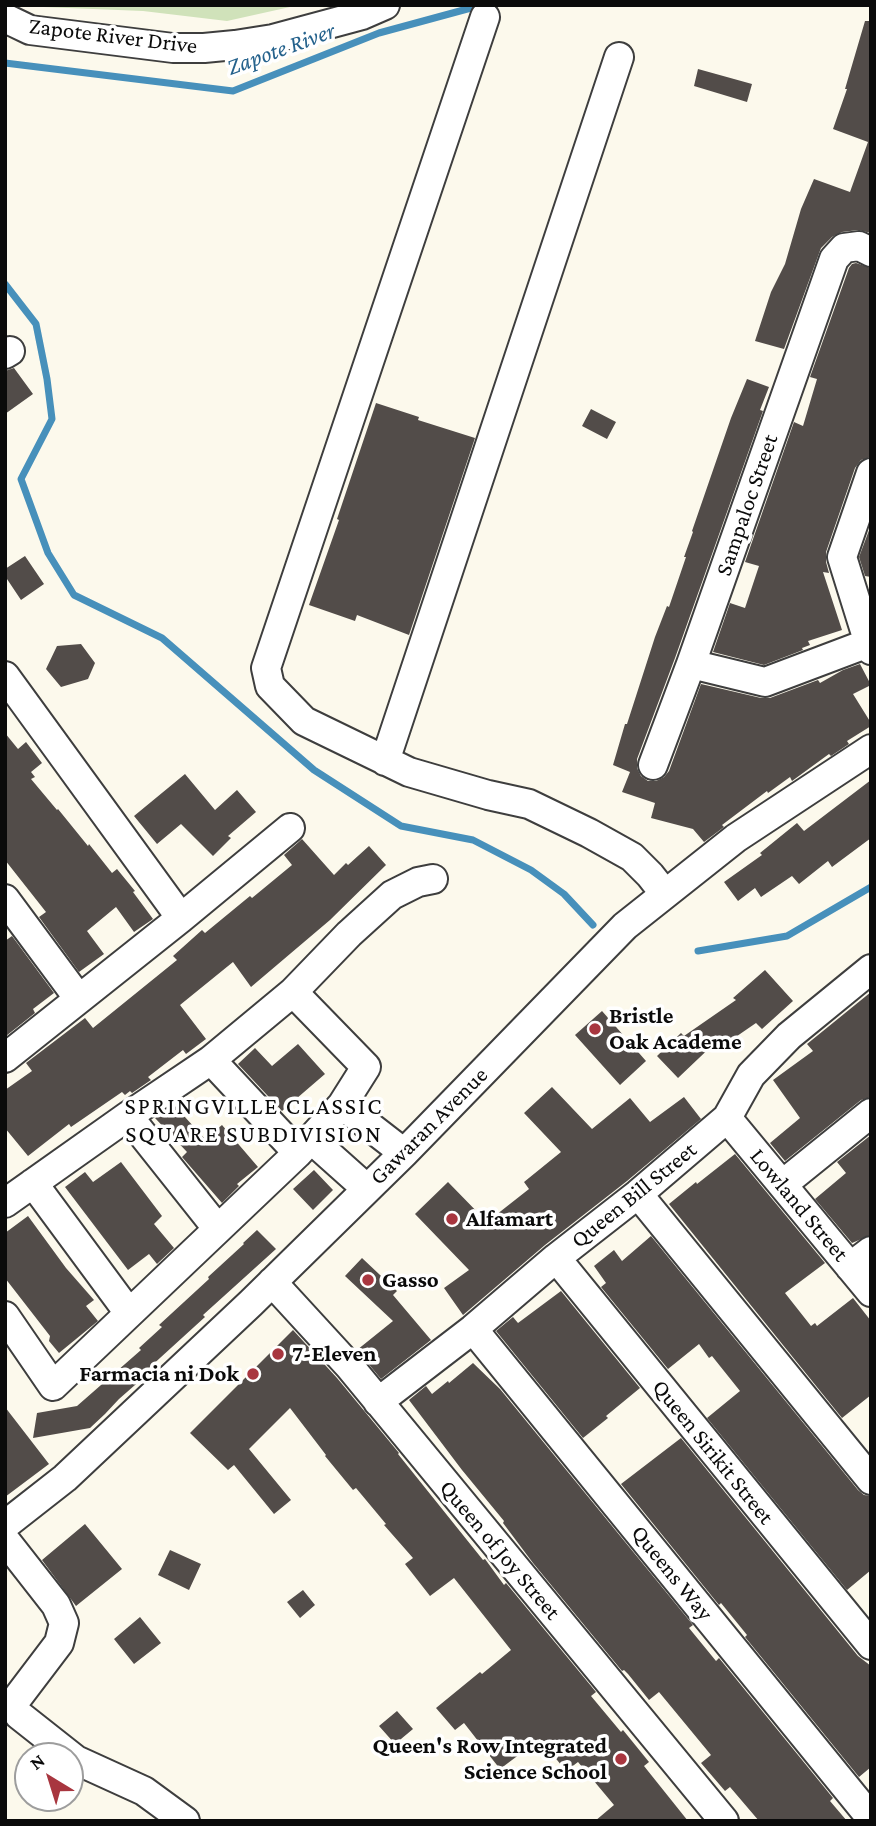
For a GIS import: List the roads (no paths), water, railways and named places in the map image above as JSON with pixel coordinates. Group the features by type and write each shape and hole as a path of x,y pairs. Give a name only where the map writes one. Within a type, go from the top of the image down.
{"street":[{"name":"Zapote River Drive","path":"5,18 30,30 173,48 204,48 273,39 362,15 385,5"},
{"path":"485,17 266,668 270,686 304,721 409,772 529,804 632,857 665,894"},
{"path":"385,761 619,57"},
{"name":"Sampaloc Street","path":"653,765 834,259 857,250"},
{"path":"691,664 765,682 870,645 842,557 871,473"},
{"path":"5,676 181,918"},
{"name":"Gawaran Avenue","path":"5,1525 65,1478 272,1282 404,1153 625,926 736,838 871,749"},
{"path":"5,1058 290,828"},
{"path":"5,1203 211,1060 293,992 349,933 392,895 418,882 433,879"},
{"path":"5,899 79,999"},
{"name":"Queen Bill Street","path":"378,1402 638,1195 727,1118 751,1075 789,1036 871,969"},
{"path":"5,1316 53,1386 304,1146 342,1105 366,1068 293,992"},
{"path":"211,1060 304,1146 367,1189"},
{"path":"342,1105 404,1153"},
{"path":"783,1184 871,1113"},
{"path":"128,1116 217,1228"},
{"name":"Lowland Street","path":"727,1118 783,1184 861,1259 871,1292"},
{"path":"33,1183 129,1313"},
{"path":"638,1195 871,1480"},
{"name":"Queen Sirikit Street","path":"556,1258 871,1645"},
{"name":"Queen of Joy Street","path":"272,1282 350,1367 724,1821"},
{"name":"Queens Way","path":"473,1329 871,1818"},
{"path":"5,1540 56,1605 64,1623 59,1643 15,1701 15,1709 76,1760 144,1791 186,1821"}],"waterway":[{"name":"Zapote River","path":"5,63 233,91 379,33 482,5"},
{"path":"5,284 36,324 52,419 21,479 48,553 74,595 162,638 314,770 401,826 473,840 531,870 564,894 593,925"},
{"path":"698,951 787,936 871,887"}],"place":[{"name":"Bristle Oak Academe","path":"595,1029"},
{"name":"Alfamart","path":"452,1219"},
{"name":"Gasso","path":"368,1280"},
{"name":"7-Eleven","path":"278,1354"},
{"name":"Farmacia ni Dok","path":"253,1374"},
{"name":"Queen's Row Integrated Science School","path":"621,1759"}],"district":[{"name":"SPRINGVILLE CLASSIC SQUARE SUBDIVISION","path":"254,1121"}]}
